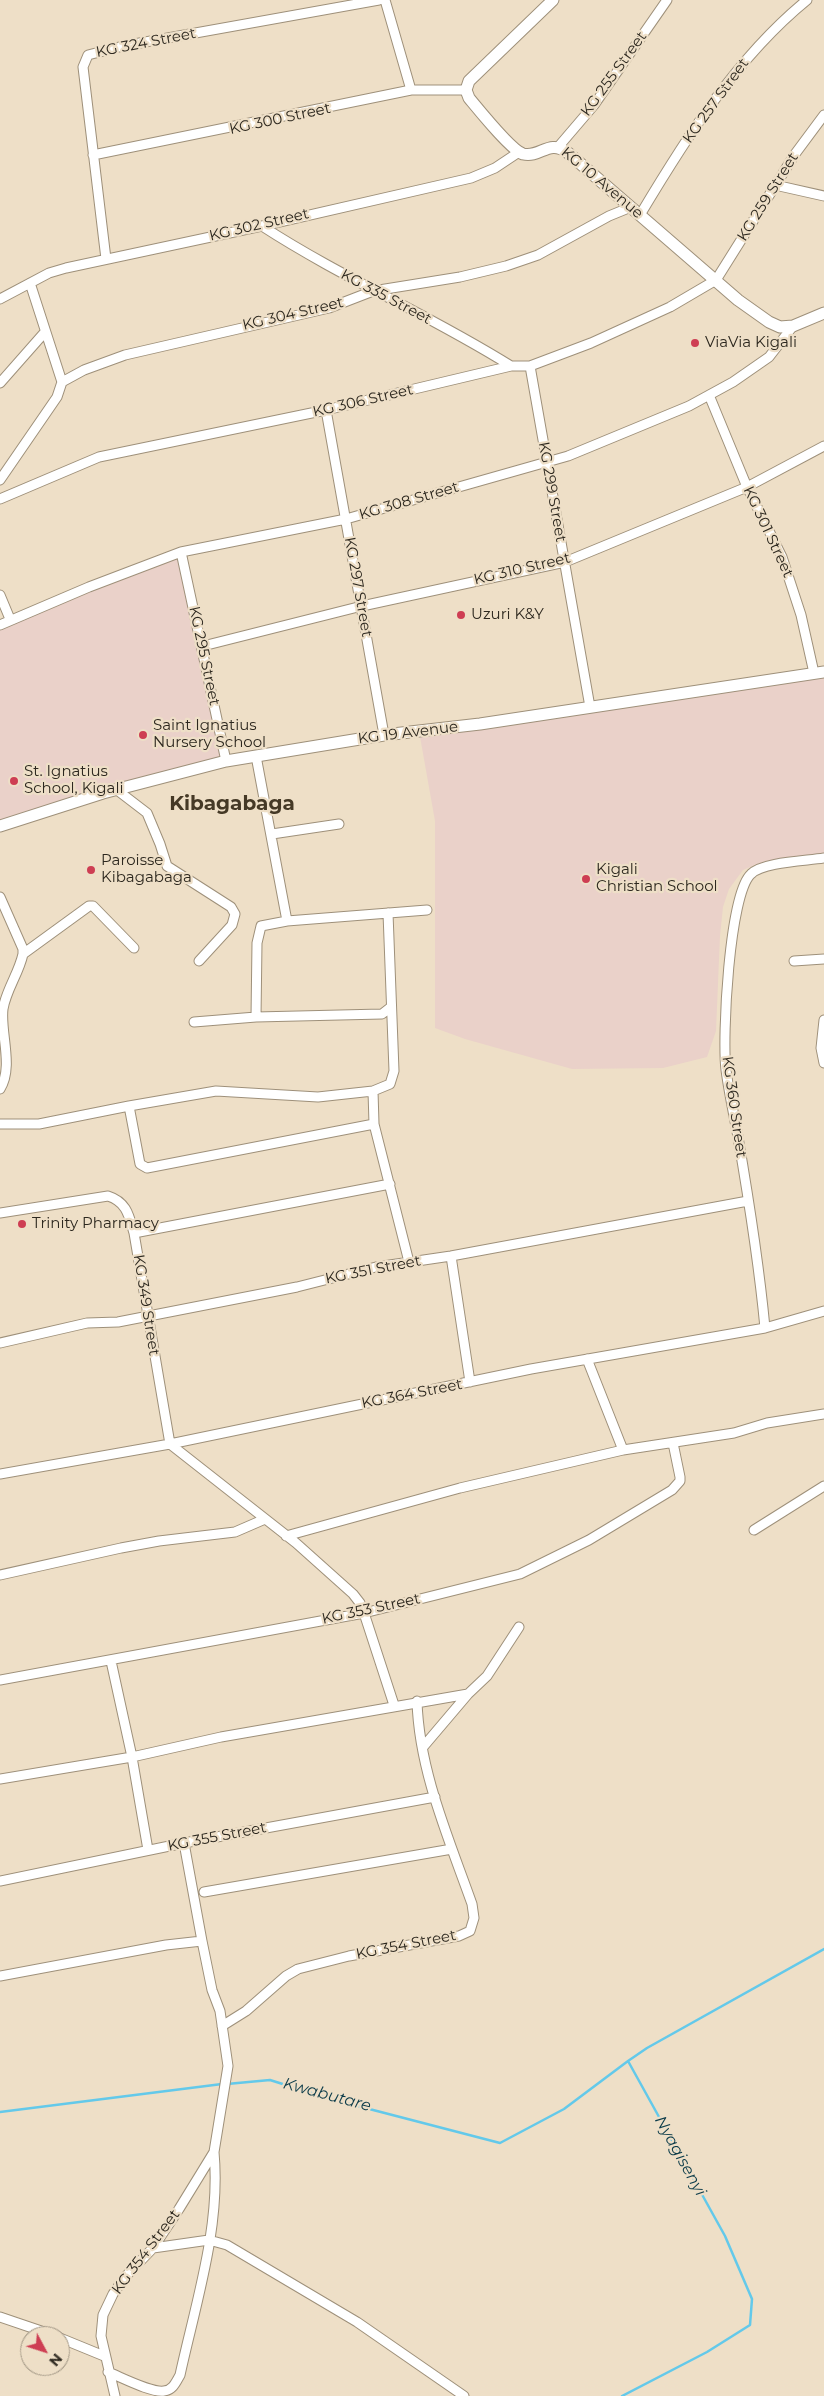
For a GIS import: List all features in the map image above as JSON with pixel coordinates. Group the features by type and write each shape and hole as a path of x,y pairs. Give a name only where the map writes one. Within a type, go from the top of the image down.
{"main road":[{"path":"519,152 469,98 466,90 469,82 553,0"},
{"name":"KG 10 Avenue","path":"519,152 533,154 559,146 716,280 769,322 780,327 793,326"},
{"path":"793,326 824,313"},
{"name":"KG 19 Avenue","path":"0,826 117,790 226,761 384,735 819,673"}],"street":[{"name":"KG 324 Street","path":"106,259 83,68 88,54 94,51 378,0"},
{"path":"384,0 411,90"},
{"name":"KG 255 Street","path":"559,146 594,105 667,0"},
{"name":"KG 257 Street","path":"636,211 710,107 759,44 807,0"},
{"name":"KG 300 Street","path":"93,155 411,90 466,90"},
{"name":"KG 259 Street","path":"716,280 795,154 824,115"},
{"name":"KG 302 Street","path":"0,299 49,273 470,178 495,168 519,152"},
{"path":"775,185 824,196"},
{"name":"KG 304 Street","path":"62,382 84,370 125,355 230,329 329,308 374,291 460,277 506,266 538,255 609,216 636,211"},
{"name":"KG 335 Street","path":"262,226 374,291 448,329 511,366"},
{"name":"KG 306 Street","path":"0,499 99,457 326,410 511,366 530,366 591,343 670,307 716,280"},
{"path":"0,480 57,397 62,382 44,332 30,283"},
{"name":"KG 308 Street","path":"0,625 10,619 181,552 346,519 547,462 620,435 689,406 733,382 769,357 793,326"},
{"path":"0,382 44,332"},
{"name":"KG 299 Street","path":"530,366 590,707"},
{"name":"KG 301 Street","path":"709,395 747,487 782,557 819,673"},
{"name":"KG 297 Street","path":"326,410 384,735"},
{"name":"KG 310 Street","path":"203,646 362,606 565,562 747,487 824,446"},
{"name":"KG 295 Street","path":"181,552 203,646 226,761"},
{"path":"0,595 10,619"},
{"path":"256,756 287,921"},
{"path":"117,790 147,813 167,866 231,907 235,914 232,925 200,962"},
{"path":"272,834 338,824"},
{"name":"KG 360 Street","path":"766,1328 760,1267 726,1069 725,1030 732,928 739,898 746,880 758,869 824,858"},
{"path":"0,897 23,949 23,954 2,1009 6,1040 5,1082 0,1090"},
{"path":"23,954 89,906 94,906 134,948"},
{"path":"256,1017 257,932 264,924 427,910"},
{"path":"0,1124 39,1124 129,1106 216,1092 318,1097 374,1091 390,1084 394,1070 388,913"},
{"path":"794,961 824,959"},
{"path":"194,1022 256,1017 382,1014 391,1007"},
{"path":"824,1020 822,1048 824,1062"},
{"path":"374,1091 374,1124 409,1262"},
{"path":"129,1106 140,1164 147,1168 374,1124"},
{"path":"134,1233 390,1184"},
{"name":"KG 349 Street","path":"0,1213 108,1196 118,1199 125,1206 134,1233 170,1444"},
{"name":"KG 351 Street","path":"0,1343 87,1323 108,1324 298,1287 340,1275 748,1200"},
{"path":"451,1256 470,1382"},
{"name":"KG 364 Street","path":"0,1474 170,1444 586,1359 766,1328 824,1312"},
{"path":"586,1359 607,1406 623,1450"},
{"path":"286,1536 460,1488 623,1450 673,1443 734,1432 767,1423 824,1414"},
{"name":"KG 353 Street","path":"0,1680 111,1661 154,1650 364,1613 520,1574 590,1540 677,1486 680,1477 673,1443"},
{"path":"170,1444 286,1536 360,1603 394,1705"},
{"path":"754,1530 824,1486"},
{"path":"0,1575 158,1540 235,1532 265,1519"},
{"path":"423,1747 468,1694 487,1676 519,1627"},
{"path":"111,1661 132,1756 148,1850"},
{"path":"0,1779 132,1756 221,1737 347,1716 394,1705 468,1694"},
{"name":"KG 354 Street","path":"222,2026 246,2011 286,1976 298,1969 349,1956 459,1936 470,1930 474,1918 472,1904 435,1797 423,1747 417,1701"},
{"name":"KG 355 Street","path":"0,1881 184,1843 435,1797"},
{"name":"KG 354 Street","path":"115,2396 104,2356 101,2336 103,2315 113,2294 125,2276 153,2248 193,2188 214,2152 228,2066 222,2026 202,1940 184,1843"},
{"path":"204,1892 452,1849"},
{"path":"0,1976 202,1940"},
{"path":"108,2372 156,2390 165,2391 173,2387 180,2375 209,2240 217,2182 214,2152"},
{"path":"153,2248 209,2240 242,2253 357,2322 464,2396"},
{"path":"0,2316 28,2326"},
{"path":"70,2342 104,2356"}],"shaded area":[{"path":"181,552 226,761 0,826 0,625"},
{"name":"Kigali Christian School","path":"824,674 824,856 757,864 743,870 729,889 723,907 720,936 716,1031 707,1057 663,1068 572,1069 465,1039 435,1028 435,821 419,731"}],"waterway":[{"name":"Nyagisenyi","path":"622,2396 707,2352 750,2325 752,2299 725,2236 628,2061 647,2048 824,1949"},
{"name":"Kwabutare","path":"227,2084 270,2080 327,2098 500,2143 564,2109 628,2061"},
{"name":"Kwabutare","path":"0,2112 222,2084"}],"place":[{"name":"ViaVia Kigali","path":"695,343"},
{"name":"Uzuri K&Y","path":"461,615"},
{"name":"Saint Ignatius Nursery School","path":"143,735"},
{"name":"St. Ignatius School, Kigali","path":"14,781"},
{"name":"Paroisse Kibagabaga","path":"91,870"},
{"name":"Kigali Christian School","path":"586,879"},
{"name":"Trinity Pharmacy","path":"22,1224"}],"district":[{"name":"Kibagabaga","path":"232,804"}]}
